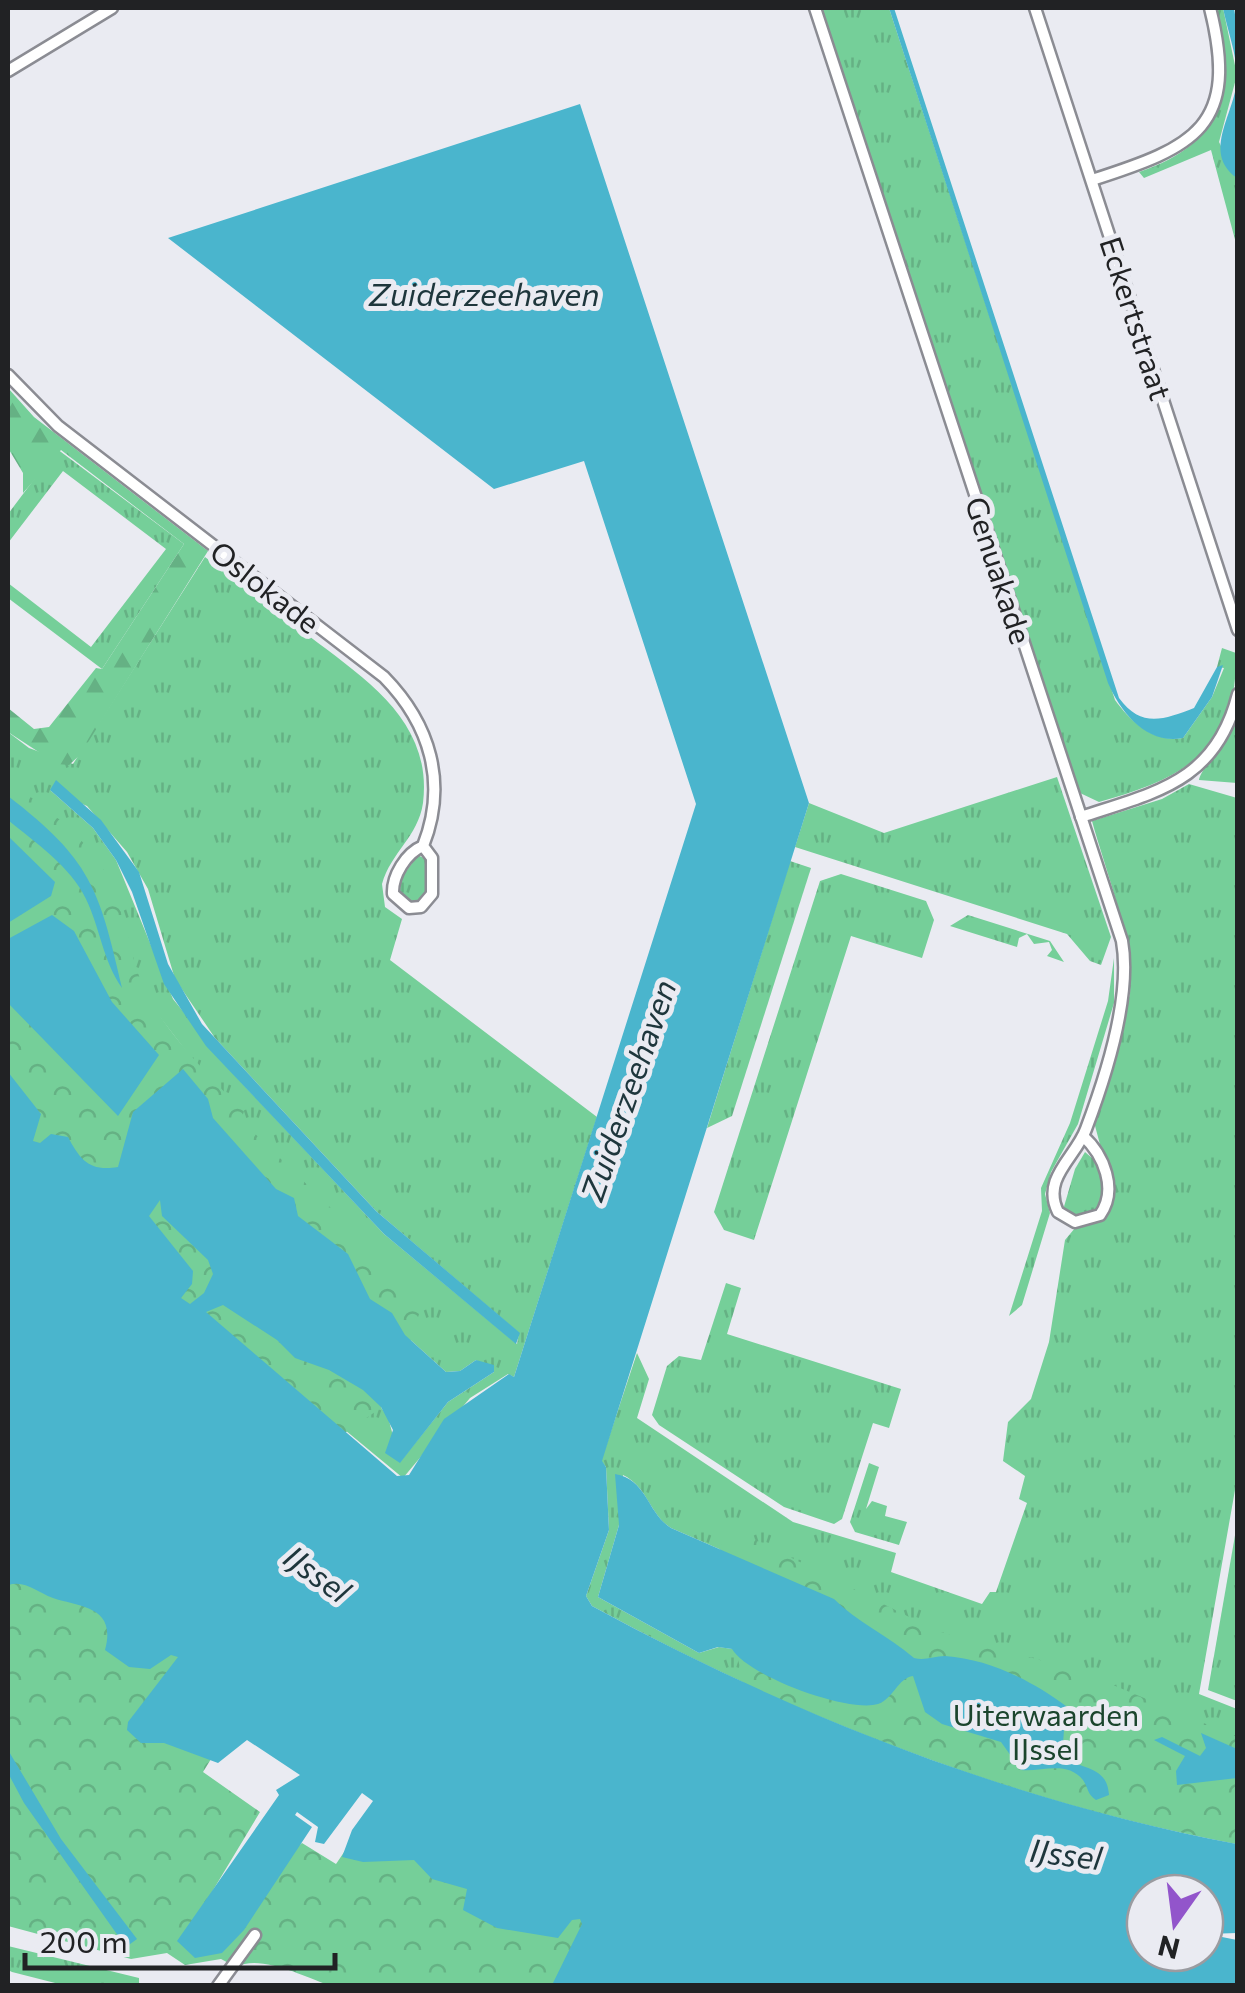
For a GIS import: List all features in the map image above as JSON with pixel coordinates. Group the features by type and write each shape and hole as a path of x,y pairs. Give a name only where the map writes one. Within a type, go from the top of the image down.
{"street":[{"path":"8,71 112,8"},
{"name":"Genuakade","path":"814,8 1122,941 1124,997 1083,1136 1064,1160 1052,1196 1061,1216 1075,1222 1100,1215 1108,1200 1104,1167 1083,1136"},
{"name":"Eckertstraat","path":"1035,8 1238,630"},
{"path":"1092,180 1161,158 1185,144 1203,124 1218,93 1222,65 1210,8"},
{"name":"Oslokade","path":"8,375 58,426 384,676 409,703 435,765 430,826 422,846 412,851 392,883 393,894 410,908 421,908 432,894 432,858 422,846"},
{"path":"1081,816 1169,788 1186,777 1220,739 1238,694"},
{"path":"218,1986 255,1935"}],"green space":[{"path":"821,8 889,8 1115,700 1144,729 1162,737 1183,738 1212,697 1224,668 1217,667 1222,648 1236,653 1234,687 1227,714 1215,737 1199,756 1156,783 1099,802 1080,793"},
{"path":"1214,8 1223,8 1237,75 1219,142 1237,178 1237,247 1211,150 1144,178 1139,172 1191,145 1207,128 1217,109 1224,63"},
{"path":"8,388 34,417 208,551 80,755 69,765 57,764 8,732 8,708 34,729 49,727 96,668 102,669 184,544 61,450 23,493 23,473 8,448"},
{"path":"57,449 184,544 102,669 8,598 8,583 91,647 166,549 63,471 8,543 8,514"},
{"path":"205,557 372,686 406,725 417,748 423,774 420,815 382,884 385,907 402,919 390,960 597,1117 514,1377 508,1374 470,1398 403,1478 207,1316 374,1398 388,1417 400,1462 448,1402 494,1372 476,1360 460,1371 446,1372 405,1335 8,820 8,732 29,748 73,764","holes":["50,790 87,806 127,852 148,889 175,979 215,1038 376,1211 519,1333 517,1344 384,1234 237,1078 173,999 116,860 93,828"]},
{"path":"1237,712 1237,783 1199,780 1228,731"},
{"path":"1057,777 1111,937 1101,965 1090,961 1067,934 795,847 809,803 884,833"},
{"path":"8,781 59,819 102,866 120,904 146,993 190,1055 244,1111 241,1120 425,1295 392,1400 345,1433 205,1315 180,1299 8,1122"},
{"path":"1189,784 1237,798 1238,1473 1199,1694 1237,1709 1237,1844 1068,1804 905,1750 747,1684 592,1606 586,1596 609,1530 606,1467 601,1461 637,1353 649,1379 637,1418 793,1522 896,1553 891,1572 982,1604 990,1592 996,1592 1027,1503 1019,1499 1025,1476 1003,1461 1008,1422 1031,1399 1049,1342 1065,1240 1075,1228 1103,1220 1114,1197 1094,1122 1130,994 1130,972 1118,907 1092,821 1162,799","holes":["623,1475 671,1528 834,1599 732,1649 719,1647 699,1653 598,1597 619,1525"]},
{"path":"418,855 427,860 427,892 420,903 408,905 397,894 399,881"},
{"path":"790,861 811,868 732,1116 707,1128"},
{"path":"841,874 926,901 934,920 922,958 851,936 754,1240 724,1230 714,1212 820,881"},
{"path":"968,915 1050,941 1064,962 1047,956 1052,950 1049,942 1034,944 1027,934 1019,938 1017,947 950,926"},
{"path":"1114,958 1114,1003 1078,1124 1051,1172 1045,1194 1050,1213 1022,1305 1009,1316 1042,1211 1041,1188 1070,1123 1108,1001"},
{"path":"1085,1152 1099,1164 1104,1198 1096,1213 1075,1218 1063,1210 1075,1169"},
{"path":"726,1283 741,1288 727,1334 901,1389 889,1428 873,1423 842,1519 834,1524 784,1507 659,1425 652,1415 667,1366 679,1356 701,1360"},
{"path":"869,1463 879,1467 866,1509 872,1501 887,1506 885,1516 907,1522 899,1545 855,1532 850,1522"},
{"path":"8,1500 245,1704 203,1772 260,1812 183,1940 302,1843 336,1864 380,1799 734,1985 328,1985 257,1963 236,1967 221,1959 185,1965 167,1953 131,1959 8,1926"},
{"path":"1237,1524 1238,1701 1208,1690"},
{"name":"Uiterwaarden IJssel","path":"728,1526 937,1631 1082,1672 1237,1737 1237,1844 1110,1815 986,1778 744,1684 715,1565"},
{"path":"8,1946 139,1978 139,1985 63,1985 12,1972 8,1970"}],"water":[{"path":"889,8 894,8 1119,698 1144,718 1172,716 1194,708 1217,667 1223,665 1212,697 1183,738 1158,737 1147,732 1120,705 1108,683"},
{"path":"1223,8 1234,8 1237,77 1234,51"},
{"path":"1237,77 1237,178 1226,168 1221,144"},
{"path":"580,104 809,803 602,1461 606,1467 609,1530 586,1596 592,1606 747,1684 906,1750 1068,1804 1237,1844 1237,1933 1225,1933 1225,1873 1125,1873 1125,1973 1225,1973 1225,1938 1237,1940 1237,1985 552,1985 582,1924 580,1919 572,1920 558,1938 497,1928 463,1910 467,1889 432,1879 414,1860 363,1862 342,1857 352,1830 373,1801 362,1793 324,1844 315,1842 318,1827 297,1812 295,1815 312,1827 244,1930 222,1953 195,1958 177,1941 279,1795 276,1790 300,1775 247,1740 218,1763 164,1743 141,1743 127,1730 128,1722 178,1657 171,1655 150,1669 129,1667 105,1650 106,1625 94,1611 26,1585 8,1585 8,1072 41,1114 33,1141 40,1143 51,1134 68,1137 87,1162 108,1168 118,1167 133,1112 183,1069 208,1099 213,1118 276,1189 294,1198 298,1216 348,1254 370,1299 392,1313 405,1335 446,1372 460,1371 476,1360 494,1365 494,1372 448,1402 400,1463 385,1453 393,1430 381,1407 363,1390 329,1370 295,1358 277,1340 223,1305 206,1312 397,1476 409,1475 444,1419 509,1374 514,1377 696,804 584,461 494,489 168,238","holes":["160,1200 162,1216 208,1260 213,1274 204,1293 190,1304 181,1298 192,1284 193,1271 149,1216"]},
{"path":"56,780 101,820 139,872 168,964 202,1024 376,1211 520,1333 516,1344 384,1234 206,1046 164,984 132,892 116,860 93,828 50,790"},
{"path":"8,796 58,839 88,878 106,925 122,988 79,887 51,856 8,820"},
{"path":"8,836 55,882 51,896 8,923"},
{"path":"52,915 74,931 112,1002 159,1055 118,1116 8,1003 8,939"},
{"path":"615,1474 634,1482 671,1528 834,1599 914,1658 945,1656 978,1662 1026,1680 1053,1697 1066,1706 1062,1755 1098,1773 1109,1795 1096,1800 1083,1780 1070,1770 1021,1770 1001,1742 942,1724 925,1712 913,1676 878,1704 823,1698 777,1681 732,1649 718,1647 699,1653 598,1597 619,1525"},
{"path":"1201,1733 1237,1749 1237,1778 1177,1785 1176,1771 1185,1756 1154,1740 1162,1737 1200,1756 1206,1748"},
{"path":"8,1750 61,1839 137,1939 126,1947 24,1803 8,1773"}],"water label":[{"name":"Zuiderzeehaven","path":"484,293"},
{"name":"Zuiderzeehaven","path":"627,1090"},
{"name":"IJssel","path":"318,1573"},
{"name":"IJssel","path":"1066,1853"}]}
